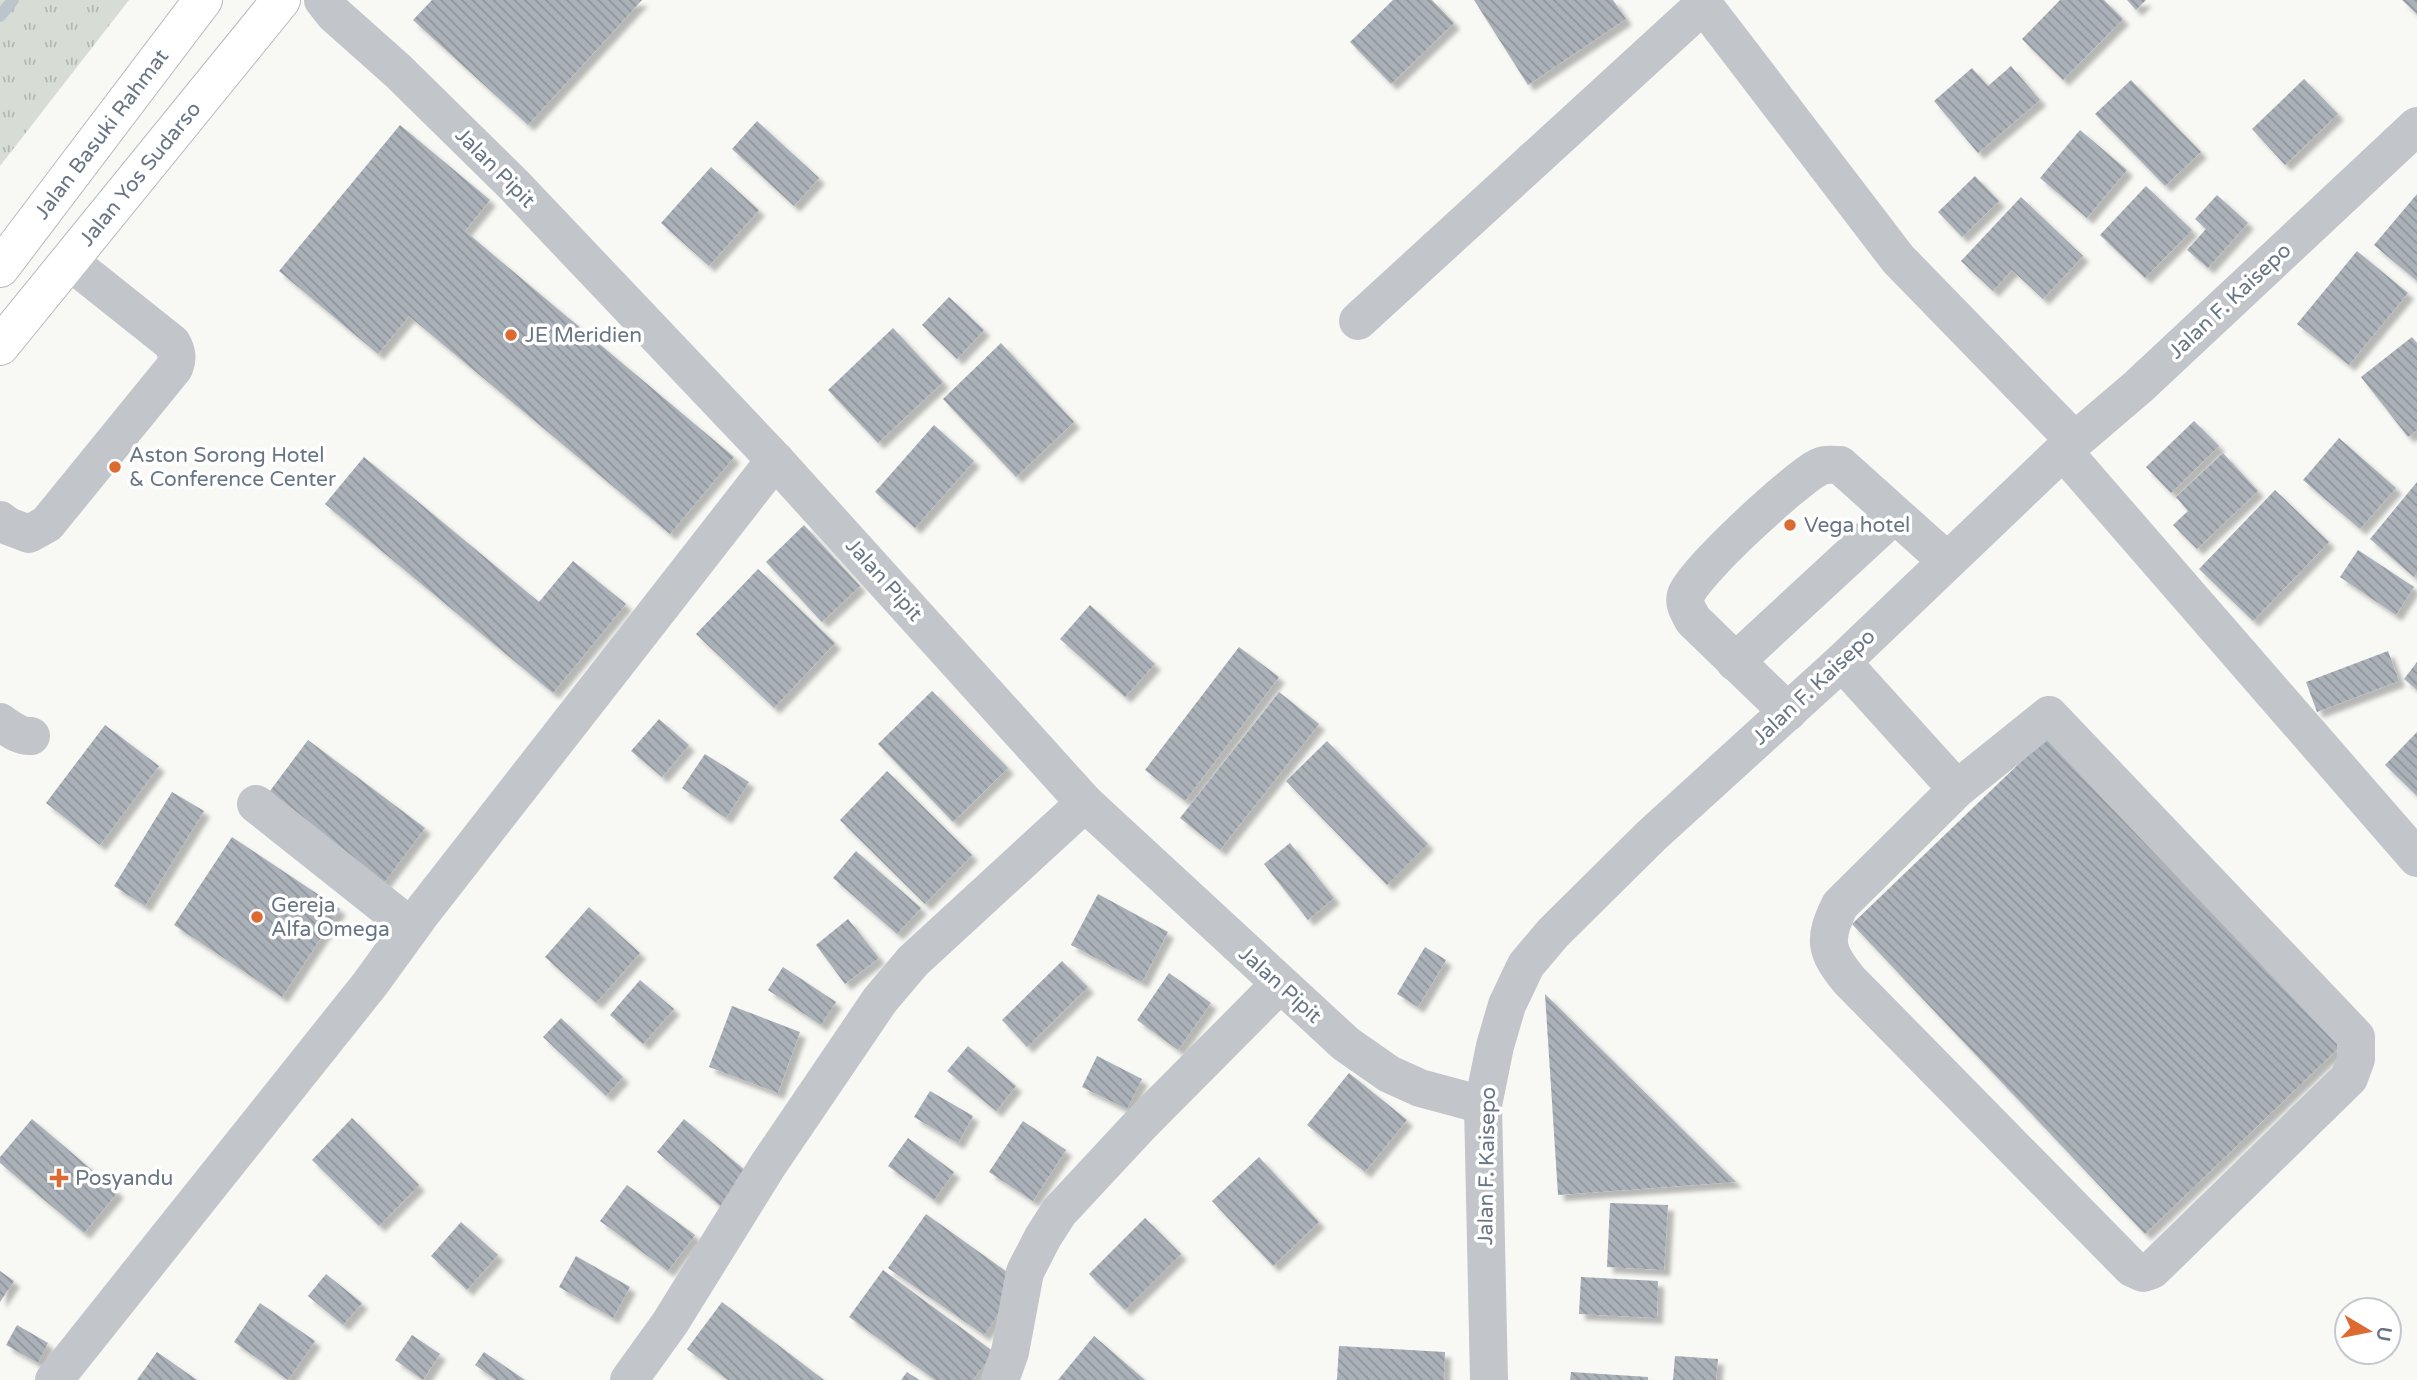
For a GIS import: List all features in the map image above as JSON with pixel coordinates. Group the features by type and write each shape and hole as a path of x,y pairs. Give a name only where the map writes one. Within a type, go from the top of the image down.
{"highway":[{"name":"Jalan Basuki Rahmat","path":"0,268 203,0"},
{"name":"Jalan Yos Sudarso","path":"0,346 281,0"}],"street":[{"name":"Jalan Pipit","path":"323,0 334,14 398,71 514,186 775,460 1085,803 1279,985 1346,1044 1388,1074 1420,1088 1483,1105"},
{"path":"1358,321 1702,2 1898,259 2069,446 2417,858"},
{"name":"Jalan F. Kaisepo","path":"1489,1380 1483,1105 1492,1058 1507,1005 1526,965 1553,933 1642,846 1842,662 2069,446 2148,377 2417,127"},
{"path":"0,520 29,534 47,524 174,368 177,360 177,352 172,343 68,261"},
{"path":"54,1380 370,984 411,927 775,460"},
{"path":"1788,712 1693,620 1685,604 1691,583 1703,568 1784,494 1820,466 1840,465 1947,561"},
{"path":"1735,662 1894,515"},
{"path":"1842,662 1957,789"},
{"path":"2049,715 2356,1037 2356,1059 2349,1078 2152,1270 2143,1273 2132,1268 1834,963 1828,946 1830,925 1840,905 1957,789 2049,715"},
{"path":"629,1380 670,1323 768,1165 880,1000 913,961 1085,803"},
{"path":"256,804 411,927"},
{"path":"1000,1380 1010,1352 1025,1272 1042,1237 1059,1212 1140,1125 1279,985"}],"green space":[{"path":"0,0 129,0 0,166"}],"building":[{"path":"432,0 642,0 528,125 413,20"},
{"path":"1393,0 1432,0 1454,23 1391,84 1350,42"},
{"path":"1474,0 1613,0 1626,19 1528,85"},
{"path":"2060,0 2104,0 2123,19 2063,80 2022,39"},
{"path":"2127,0 2146,0 2136,10"},
{"path":"2402,0 2417,0 2417,14"},
{"path":"2011,66 2040,100 1978,153 1934,101 1972,68 1988,86"},
{"path":"2304,79 2338,114 2285,165 2252,129"},
{"path":"2131,80 2201,152 2165,186 2095,114"},
{"path":"757,121 819,178 794,206 732,149"},
{"name":"JE Meridien","path":"400,125 490,200 465,231 734,457 670,534 409,316 378,354 279,271"},
{"path":"2080,130 2127,170 2087,218 2040,178"},
{"path":"711,167 759,210 709,266 661,223"},
{"path":"1975,176 1999,201 1962,237 1938,212"},
{"path":"2146,186 2192,230 2145,278 2100,235"},
{"path":"2417,194 2417,281 2374,245"},
{"path":"2217,195 2248,223 2208,268 2187,250 2206,229 2195,219"},
{"path":"2021,197 2083,256 2043,299 2012,270 1993,291 1961,261"},
{"path":"2357,251 2408,293 2349,365 2297,324"},
{"path":"949,297 984,330 957,359 922,325"},
{"path":"893,328 943,382 878,443 828,390"},
{"path":"2412,337 2417,343 2417,430 2408,437 2361,377"},
{"path":"1001,343 1074,422 1016,477 943,399"},
{"path":"2194,421 2219,446 2171,493 2146,467"},
{"path":"934,425 974,461 915,528 875,492"},
{"path":"2339,438 2396,488 2360,529 2303,480"},
{"path":"2223,453 2258,491 2197,549 2173,525 2188,511 2176,497"},
{"path":"364,457 539,602 573,561 626,604 553,693 325,504"},
{"path":"2417,482 2417,573 2414,577 2370,539"},
{"path":"2275,490 2329,542 2253,621 2199,569"},
{"path":"804,525 860,586 822,622 766,562"},
{"path":"2358,550 2414,587 2396,615 2340,577"},
{"path":"758,569 835,643 774,708 696,634"},
{"path":"1090,605 1155,664 1125,697 1060,639"},
{"path":"1239,647 1279,677 1185,801 1145,770"},
{"path":"2388,651 2399,681 2317,712 2306,682"},
{"path":"2417,662 2417,690 2404,679"},
{"path":"932,691 1008,768 953,822 878,744"},
{"path":"1279,692 1319,724 1220,850 1180,818"},
{"path":"659,719 689,745 662,777 631,751"},
{"path":"105,725 159,766 100,845 46,803"},
{"path":"2055,729 2348,1039 2145,1234 1852,924"},
{"path":"2417,732 2417,796 2385,765"},
{"path":"308,740 425,828 378,891 261,803"},
{"path":"1327,741 1428,844 1387,885 1286,781"},
{"path":"705,754 749,782 726,818 682,788"},
{"path":"887,771 972,855 925,904 840,820"},
{"path":"172,792 204,811 145,906 114,886"},
{"name":"Gereja Alfa Omega","path":"232,837 340,909 282,997 174,925"},
{"path":"1290,843 1334,898 1308,920 1264,864"},
{"path":"856,851 921,908 897,934 833,878"},
{"path":"1098,894 1168,932 1142,982 1071,945"},
{"path":"589,907 640,953 596,1003 545,957"},
{"path":"848,919 879,958 845,984 816,945"},
{"path":"1425,947 1446,960 1418,1007 1397,994"},
{"path":"1062,961 1088,987 1027,1047 1002,1020"},
{"path":"783,967 836,1002 821,1025 768,990"},
{"path":"1169,973 1211,1003 1178,1050 1137,1020"},
{"path":"640,980 674,1009 643,1044 610,1015"},
{"path":"1545,994 1736,1182 1558,1195"},
{"path":"732,1006 800,1032 778,1093 709,1067"},
{"path":"561,1018 623,1077 606,1096 543,1037"},
{"path":"968,1046 1016,1086 996,1111 947,1071"},
{"path":"1097,1056 1142,1079 1127,1109 1082,1087"},
{"path":"1349,1073 1407,1120 1365,1172 1307,1125"},
{"path":"930,1091 973,1116 958,1143 914,1117"},
{"path":"352,1118 419,1185 379,1226 312,1160"},
{"name":"Posyandu","path":"32,1119 118,1192 84,1233 0,1163 0,1157"},
{"path":"684,1119 753,1177 725,1210 657,1152"},
{"path":"1023,1121 1066,1150 1033,1201 989,1172"},
{"path":"908,1138 954,1172 934,1200 888,1166"},
{"path":"1259,1157 1319,1222 1273,1266 1212,1201"},
{"path":"627,1185 695,1235 668,1271 600,1221"},
{"path":"1610,1203 1668,1205 1664,1270 1607,1267"},
{"path":"926,1214 1021,1282 984,1335 888,1268"},
{"path":"1145,1218 1181,1254 1125,1310 1089,1274"},
{"path":"461,1222 498,1255 467,1290 431,1256"},
{"path":"576,1256 630,1287 613,1318 559,1287"},
{"path":"883,1270 994,1352 973,1380 935,1380 849,1317"},
{"path":"0,1271 14,1281 0,1302"},
{"path":"326,1274 362,1303 343,1325 308,1296"},
{"path":"1581,1277 1658,1281 1657,1318 1579,1314"},
{"path":"722,1302 824,1380 728,1380 687,1349"},
{"path":"260,1303 315,1341 288,1380 234,1342"},
{"path":"17,1325 48,1343 38,1363 6,1345"},
{"path":"412,1335 440,1354 423,1380 395,1360"},
{"path":"1094,1336 1145,1380 1058,1380"},
{"path":"1339,1346 1445,1352 1444,1380 1337,1380"},
{"path":"157,1352 197,1380 137,1380"},
{"path":"484,1352 525,1380 496,1380 475,1365"},
{"path":"1675,1356 1718,1359 1716,1380 1673,1380"},
{"path":"907,1372 919,1380 901,1380"},
{"path":"1571,1372 1648,1377 1648,1380 1570,1380"}],"waterway":[{"path":"0,16 13,0"}],"place":[{"name":"JE Meridien","path":"511,335"},
{"name":"Aston Sorong Hotel & Conference Center","path":"115,467"},
{"name":"Vega hotel","path":"1790,525"},
{"name":"Gereja Alfa Omega","path":"257,917"},
{"name":"Posyandu","path":"59,1178"}]}
